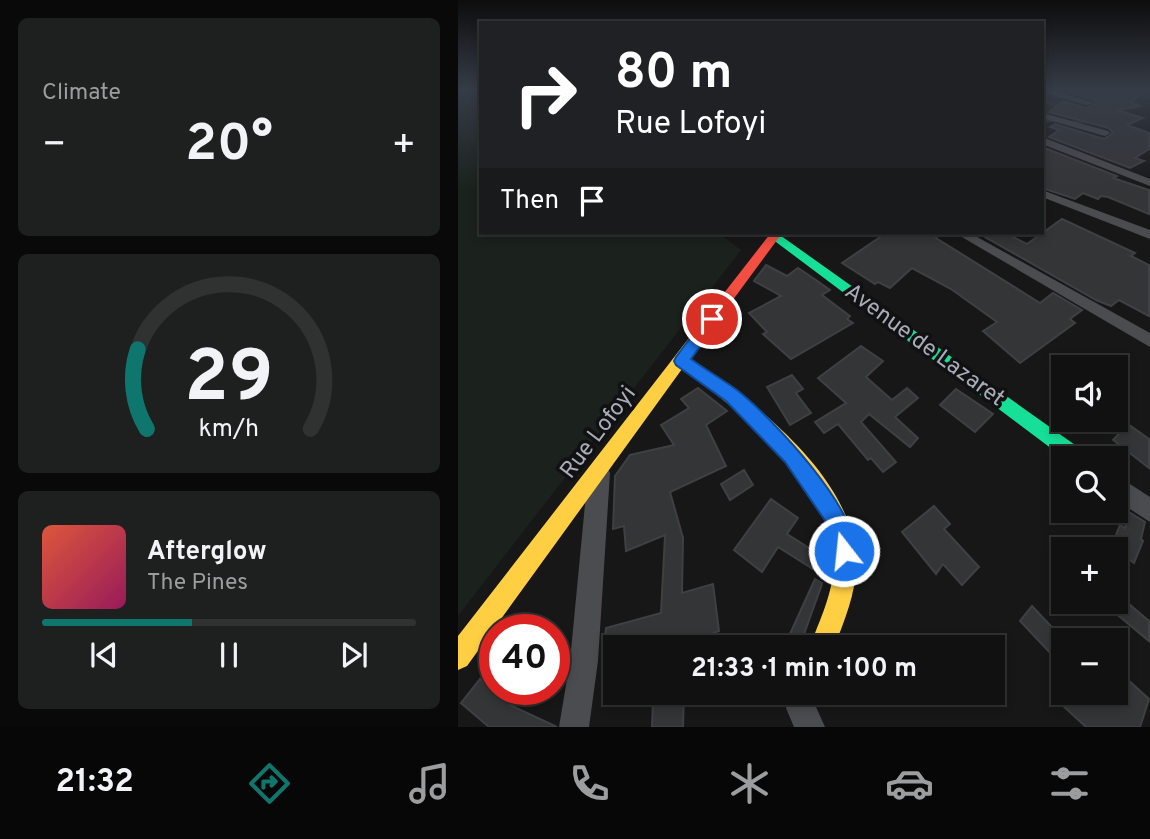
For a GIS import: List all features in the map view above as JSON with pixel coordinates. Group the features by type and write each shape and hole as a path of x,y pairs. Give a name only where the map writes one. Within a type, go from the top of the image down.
{"street":[{"path":"1070,123 1106,133"},
{"path":"1044,141 1149,183"},
{"path":"1131,175 1149,167"},
{"path":"1044,194 1149,235"},
{"name":"Rue Lofoyi","path":"458,657 682,361 771,235"},
{"name":"Avenue de Lazaret","path":"773,235 1062,446"},
{"path":"964,235 1149,341"},
{"path":"682,361 721,387 773,434 819,492 840,528 844,551 842,592 826,635"},
{"path":"574,727 584,661 599,469"},
{"path":"1128,495 1149,511"},
{"path":"801,705 810,727"}],"shaded area":[{"path":"458,123 479,123 479,235 722,235 741,250 458,616"}],"building":[{"path":"1090,123 1132,123 1127,125 1149,133 1149,149 1135,158 1144,161 1130,168 1049,137 1059,130 1050,127 1055,124 1104,139 1113,133 1109,128"},
{"path":"1044,148 1117,176 1113,178 1149,190 1149,214 1108,197 1101,196 1098,199 1083,193 1075,199 1044,189"},
{"path":"1062,219 1135,253 1131,256 1149,265 1149,316 1119,300 1111,306 1096,300 985,237 1009,235 1027,244 1044,235 1044,232"},
{"path":"883,235 938,235 936,238 1040,303 1053,293 1082,310 1070,319 1075,323 1020,363 983,331 997,322 951,289 912,268 890,288 878,282 875,284 842,263"},
{"path":"766,265 787,276 798,268 813,278 830,290 822,295 850,316 847,319 853,323 791,359 763,334 767,332 749,313 781,296 754,281"},
{"path":"861,346 883,361 866,377 892,400 907,388 918,398 895,417 918,438 910,447 869,414 861,422 896,462 883,472 871,458 868,460 838,424 824,433 815,422 846,403 818,378"},
{"path":"792,375 803,389 796,393 811,413 790,425 767,387"},
{"path":"698,388 727,411 706,425 726,466 670,492 683,538 682,593 713,584 719,631 707,635 605,635 606,628 661,613 665,535 626,551 624,526 613,529 615,476 630,455 674,445 661,425 689,408 681,399"},
{"path":"956,389 993,414 975,432 940,405"},
{"path":"1128,424 1149,439 1149,468 1128,452 1128,446 1121,446 1113,440 1120,432 1128,432"},
{"path":"744,470 753,485 730,500 721,484"},
{"path":"771,499 798,518 787,534 825,558 824,576 778,547 762,572 734,550"},
{"path":"934,506 950,524 944,529 979,567 962,585 943,564 936,574 902,532"},
{"path":"1129,512 1145,522 1141,539 1143,541 1134,563 1128,559 1128,537 1115,537 1120,525 1125,528"},
{"path":"815,579 822,583 804,635 789,635"},
{"path":"1128,603 1149,621 1149,641 1116,614 1128,614"},
{"path":"1032,606 1053,628 1051,654 1020,621"},
{"path":"479,680 479,705 511,705 557,727 489,727 461,703"},
{"path":"1128,680 1149,699 1140,727 1086,727 1062,705 1128,705"},
{"path":"653,705 684,705 683,727 652,727"}],"traffic: fast":[{"path":"773,235 1062,446"}],"traffic: slow":[{"path":"458,657 694,342"},
{"path":"682,361 757,418 804,466 822,492 836,520 845,562 839,600 826,635"}],"traffic: jam":[{"path":"694,342 774,236"}],"route":[{"path":"712,319 682,361 732,396 773,434 792,456 819,492 840,528 844,551"}]}
